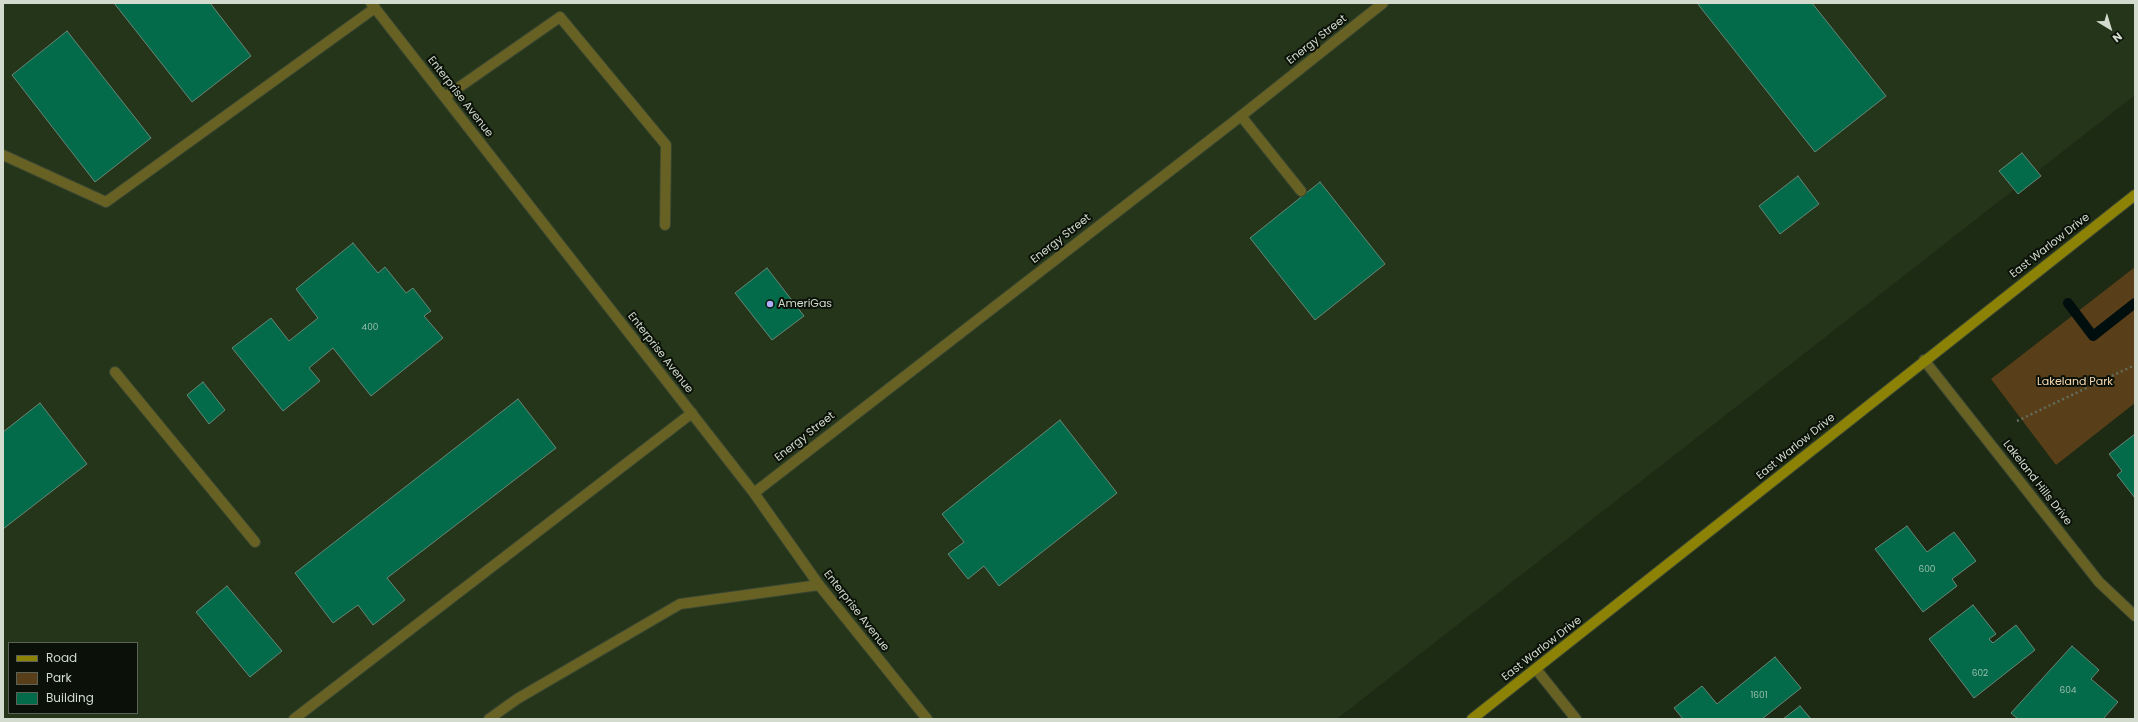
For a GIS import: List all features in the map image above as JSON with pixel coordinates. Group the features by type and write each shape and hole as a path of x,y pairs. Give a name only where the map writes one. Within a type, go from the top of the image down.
{"street":[{"name":"Energy Street","path":"754,493 1241,116 1383,3"},
{"path":"3,155 106,202 373,6"},
{"name":"Enterprise Avenue","path":"373,6 754,493 819,585 927,719"},
{"path":"445,97 560,17 666,145 665,225"},
{"path":"1241,116 1301,191"},
{"name":"East Warlow Drive","path":"1472,719 2135,194"},
{"name":"Lakeland Hills Drive","path":"1924,360 2100,582 2135,616"},
{"path":"115,372 255,542"},
{"path":"294,719 692,413"},
{"path":"489,719 517,699 680,604 819,585"},
{"path":"1536,669 1576,719"}],"path":[{"path":"2017,421 2135,365"}],"shaded area":[{"path":"3,3 2135,3 2135,95 1337,719 3,719"}],"green space":[{"name":"Lakeland Park","path":"2135,267 2135,403 2056,465 1991,379"}],"building":[{"path":"114,3 210,3 251,56 192,102"},
{"path":"1697,3 1812,3 1886,96 1815,152"},
{"path":"67,31 151,138 95,182 12,75"},
{"path":"2022,153 2041,176 2018,194 1999,171"},
{"path":"1798,176 1819,204 1780,234 1759,206"},
{"path":"1320,182 1385,264 1315,320 1250,238"},
{"path":"353,243 378,273 385,267 406,293 413,288 431,311 424,316 443,338 371,396 333,348 309,368 320,381 283,411 232,348 271,318 289,341 318,318 296,289"},
{"name":"AmeriGas","path":"767,268 804,316 772,340 735,293"},
{"path":"203,382 225,410 209,424 187,395"},
{"path":"518,399 556,448 387,578 405,600 373,625 358,605 333,623 295,573"},
{"path":"40,403 87,464 3,529 3,432"},
{"path":"1060,420 1117,493 999,586 984,566 968,579 948,554 964,542 942,514"},
{"path":"2135,434 2135,498 2117,475 2122,471 2109,454"},
{"path":"1907,526 1927,552 1954,532 1976,561 1952,579 1957,586 1923,612 1875,549"},
{"path":"227,586 282,651 250,677 196,612"},
{"path":"1973,605 1996,634 1989,639 1993,643 2016,625 2035,650 1974,698 1929,639"},
{"path":"2072,646 2099,670 2091,679 2118,702 2103,719 2018,719 2011,713"},
{"path":"1775,657 1801,688 1762,719 1683,719 1674,708 1702,686 1717,704"},
{"path":"1800,706 1811,719 1783,719"}],"waterway":[{"path":"2068,303 2093,336 2135,303"}],"place":[{"name":"AmeriGas","path":"770,304"}]}
